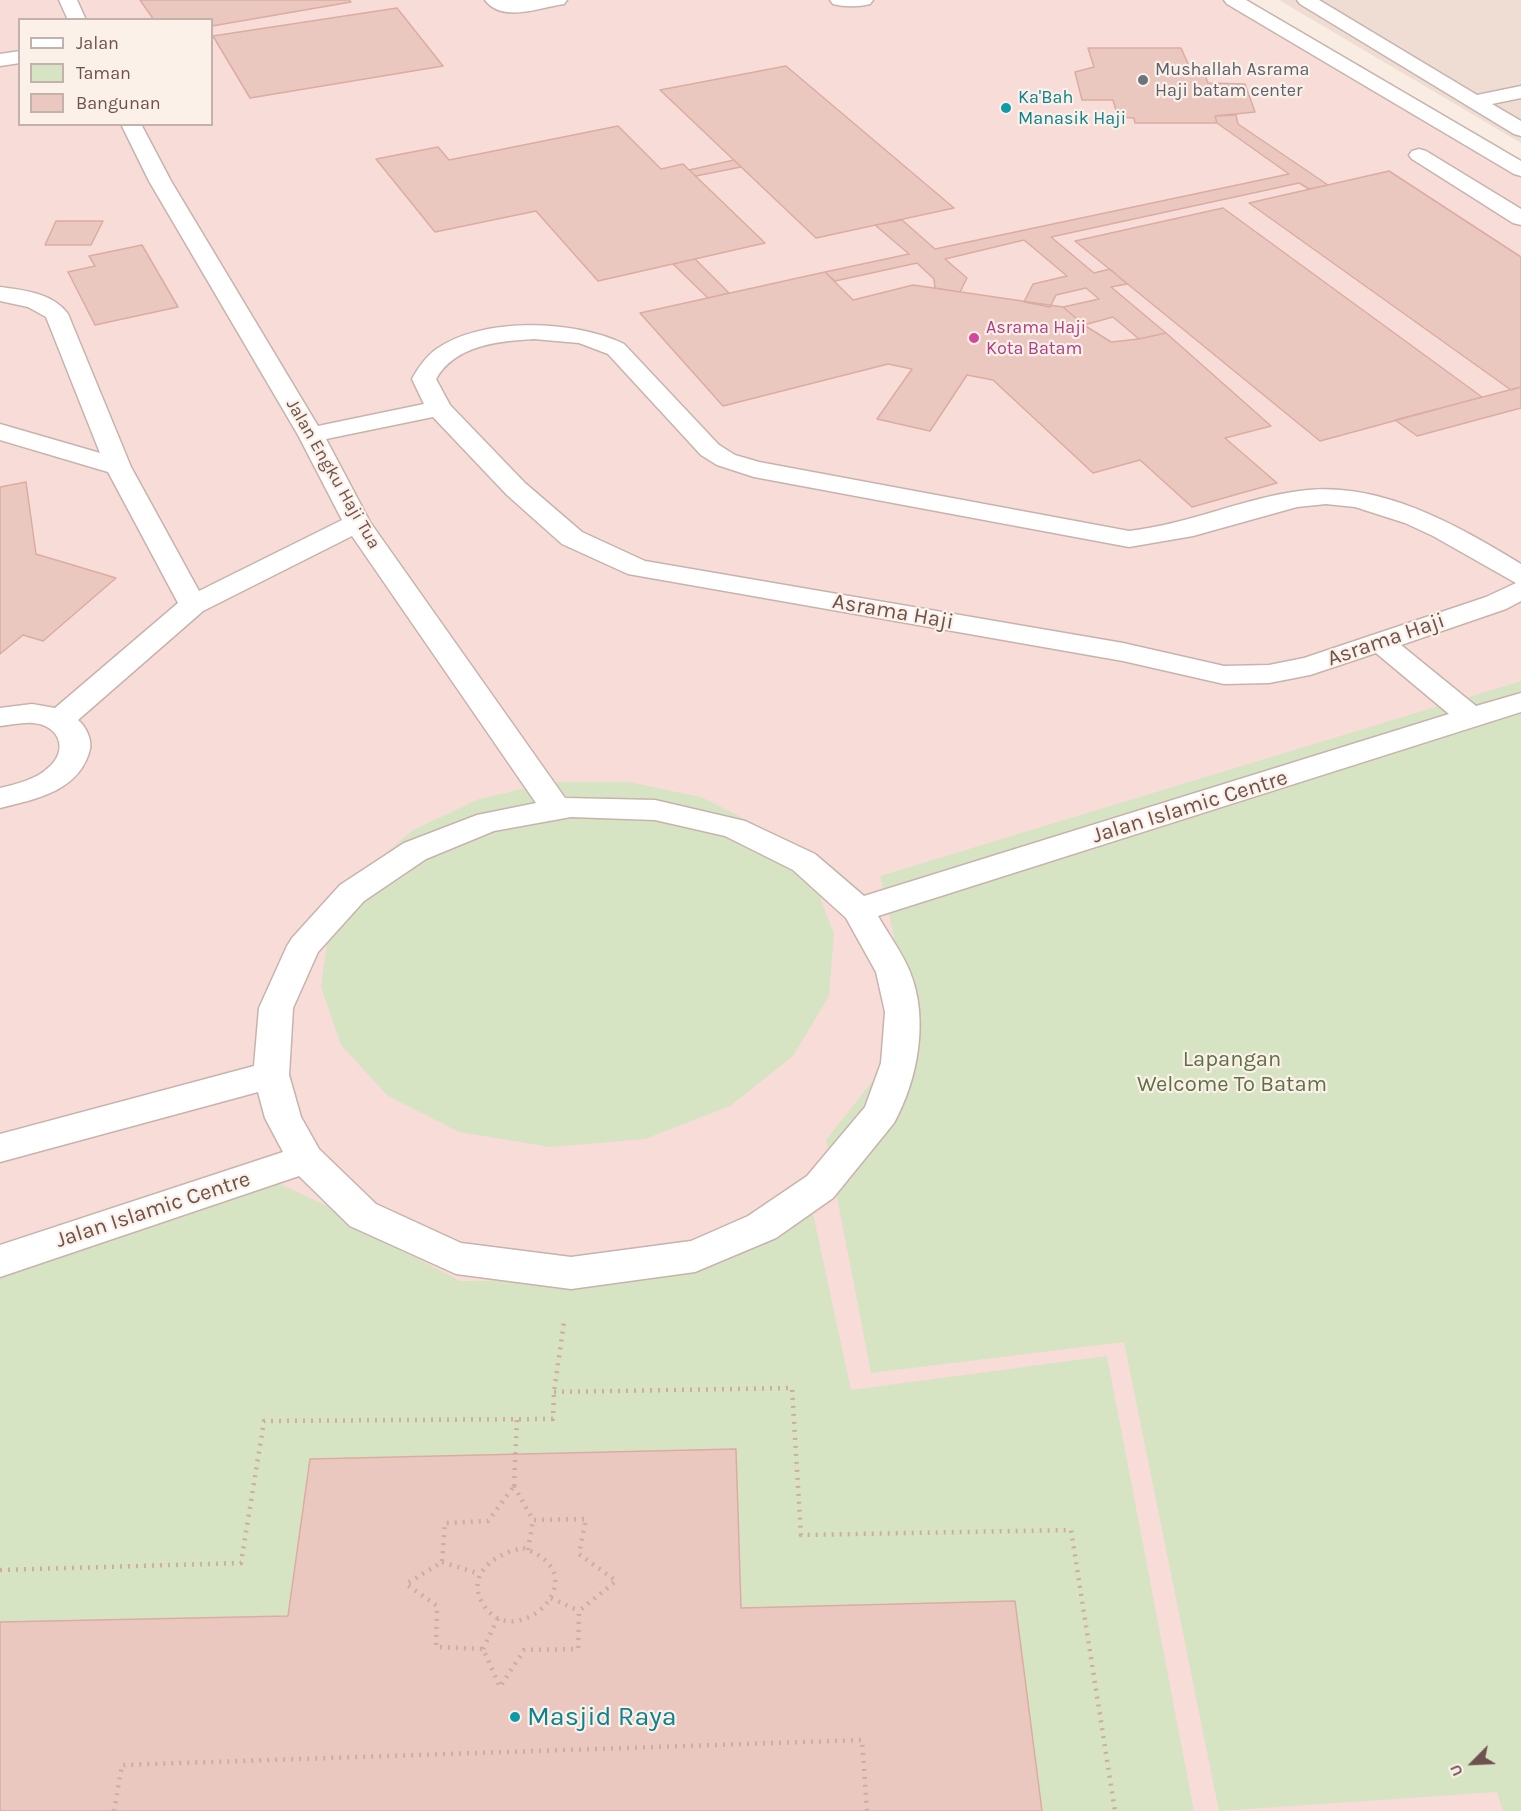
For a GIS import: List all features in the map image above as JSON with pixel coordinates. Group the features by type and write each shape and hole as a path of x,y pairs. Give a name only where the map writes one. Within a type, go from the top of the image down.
{"street":[{"path":"68,0 76,18"},
{"path":"494,0 502,6 513,7 558,0"},
{"path":"839,0 864,0"},
{"path":"1233,0 1521,170"},
{"path":"1306,0 1521,130"},
{"path":"0,60 18,57"},
{"path":"1473,102 1521,92"},
{"name":"Jalan Engku Haji Tua","path":"132,126 160,181 311,435 357,523 557,810"},
{"path":"1419,155 1521,218"},
{"path":"0,294 30,299 44,304 56,314 118,467 193,605"},
{"name":"Asrama Haji","path":"1509,596 1310,666 1269,674 1224,675 1123,652 638,568 572,538 516,489 439,408 424,379 433,363 453,349 508,334 569,334 596,339 618,350 710,450 726,460 754,470 1129,539 1155,537 1299,499 1328,496 1361,500 1430,524 1464,541 1521,576"},
{"path":"311,435 439,408"},
{"path":"0,432 118,467"},
{"path":"60,720 193,605 357,523"},
{"path":"1509,596 1521,619"},
{"path":"1379,641 1472,718"},
{"name":"Jalan Islamic Centre","path":"858,910 1521,702"},
{"path":"0,717 24,714 60,720 72,729 77,741 77,753 69,767 57,779 38,789 0,798"},
{"path":"571,807 655,810 734,828 804,862 858,910 893,972 902,1012 899,1063 881,1113 820,1187 762,1227 695,1256 571,1274 456,1258 363,1215 306,1159 283,1118 271,1075 276,1008 304,946 352,893 415,851 488,822 557,810 571,807"},
{"path":"0,1148 271,1075"},
{"name":"Jalan Islamic Centre","path":"0,1261 306,1159"}],"path":[{"path":"0,1570 242,1563 264,1420 553,1419 554,1392 571,1274"},
{"path":"554,1392 792,1388 801,1535 1071,1530 1115,1811"},
{"path":"517,1418 514,1486 533,1520 528,1550"},
{"path":"442,1562 445,1523 488,1521 514,1486"},
{"path":"498,1618 483,1649 500,1687 524,1650 578,1649 579,1611 616,1581 579,1554 586,1519 533,1520"},
{"path":"510,1550 528,1550 536,1551 553,1568 556,1580 551,1598 540,1612 530,1619 504,1621 484,1607 477,1586 480,1574 488,1562 498,1554 510,1550"},
{"path":"480,1574 442,1562 406,1584 437,1606 436,1647 483,1649"},
{"path":"551,1598 579,1611"},
{"path":"114,1811 122,1765 862,1740 867,1811"}],"shaded area":[{"path":"0,0 1233,0 1521,170 1521,1811 0,1811"},
{"path":"1279,0 1521,0 1521,143"}],"green space":[{"name":"Lapangan Welcome To Batam","path":"1521,681 1521,1811 1503,1811 1497,1792 1219,1811 1124,1342 871,1373 826,1140 887,1063 909,1001 880,876"},
{"path":"553,782 629,782 701,797 765,829 812,876 834,934 829,996 793,1056 730,1106 645,1139 550,1147 459,1132 388,1096 341,1045 321,987 329,928 361,874 413,830 479,799"},
{"path":"274,1181 342,1213 401,1250 460,1281 627,1280 724,1262 787,1230 812,1209 851,1390 1107,1356 1194,1811 0,1811 0,1270"}],"building":[{"path":"140,0 349,0 351,2 213,26 213,18 153,18"},
{"path":"397,8 443,66 250,98 213,36"},
{"path":"1088,48 1181,48 1189,66 1201,66 1208,83 1245,84 1255,112 1215,116 1217,123 1135,123 1134,118 1118,117 1113,100 1082,100 1075,72 1094,67"},
{"path":"786,66 954,208 816,238 660,90"},
{"path":"1236,115 1238,124 1328,185 1309,189 1299,183 1051,237 1094,273 1110,269 1127,284 1111,287 1166,333 1139,339 1113,317 1084,325 1063,307 1099,299 1086,288 1056,295 1050,307 1024,302 1033,284 1067,276 1024,240 945,259 967,278 960,292 935,288 934,279 917,263 835,281 825,272 909,254 875,225 902,220 935,249 1289,174 1217,123 1215,116"},
{"path":"618,126 661,169 683,164 765,243 598,281 536,211 435,232 376,159 438,147 449,160"},
{"path":"734,160 741,167 696,176 689,170"},
{"path":"1389,171 1521,257 1521,387 1511,390 1249,203"},
{"path":"1223,208 1482,397 1320,441 1075,241"},
{"path":"56,221 103,221 91,245 45,245"},
{"path":"142,245 178,307 95,325 68,272 95,266 89,256"},
{"path":"695,259 729,293 708,298 673,264"},
{"path":"825,272 853,300 913,285 1063,307 1084,325 1111,342 1166,333 1271,426 1225,438 1277,483 1192,507 1140,460 1093,473 993,380 967,375 930,431 877,419 912,369 888,364 723,406 640,313"},
{"path":"1521,387 1521,408 1417,436 1395,420"},
{"path":"26,482 36,554 116,578 43,641 23,635 0,654 0,487"},
{"name":"Masjid Raya","path":"736,1449 741,1608 1015,1601 1042,1811 0,1811 0,1622 288,1616 310,1459"}],"place":[{"name":"Mushallah Asrama Haji batam center","path":"1143,80"},
{"name":"Ka'Bah Manasik Haji","path":"1006,108"},
{"name":"Asrama Haji Kota Batam","path":"974,338"},
{"name":"Masjid Raya","path":"515,1717"}]}
